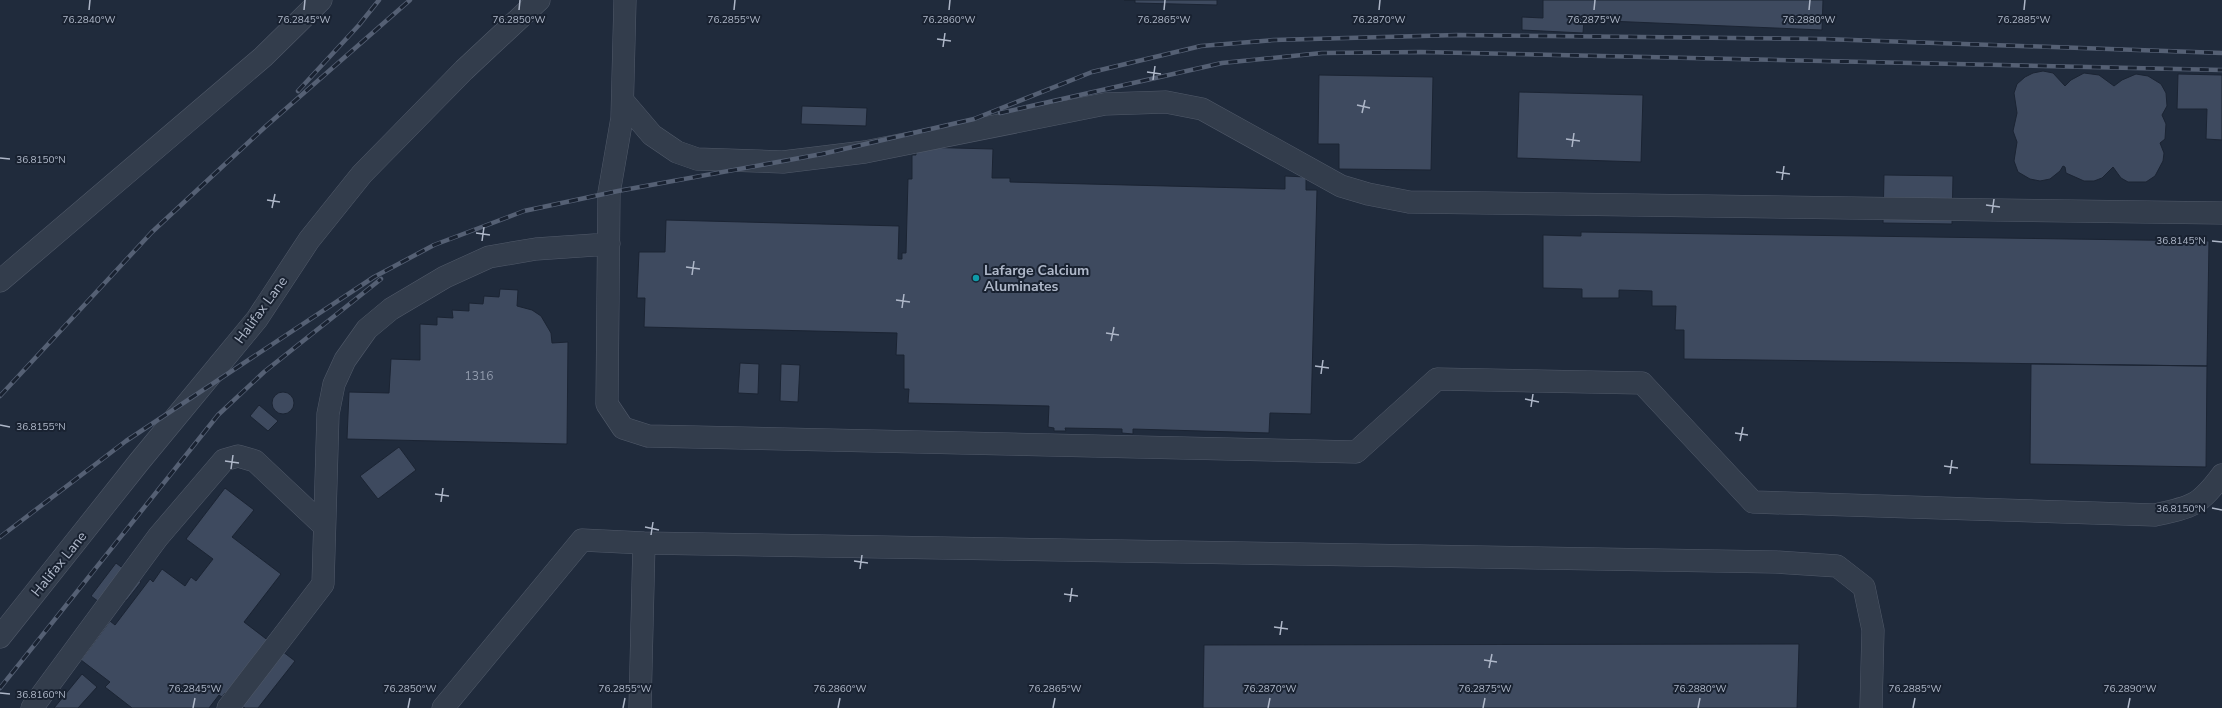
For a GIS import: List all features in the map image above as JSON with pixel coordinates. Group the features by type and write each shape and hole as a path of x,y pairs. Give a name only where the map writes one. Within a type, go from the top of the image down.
{"street":[{"path":"0,281 263,57 321,0"},
{"name":"Halifax Lane","path":"0,637 139,462 258,319 309,240 362,174 464,70 539,0"},
{"path":"625,0 622,118 609,193 607,404 623,428 648,436 1356,452 1437,379 1642,383 1753,502 2155,515 2186,508 2206,497 2222,475"},
{"path":"623,102 652,135 677,152 697,159 783,162 850,153 1105,104 1166,102 1202,109 1341,186 1368,194 1408,202 2222,213"},
{"path":"228,708 323,584 328,414 334,384 345,360 367,329 391,309 445,276 489,257 536,249 609,244"},
{"path":"32,708 158,538 224,460 238,456 255,461 324,526"},
{"path":"443,708 582,540 644,543 1776,562 1837,566 1864,587 1873,630 1871,708"},
{"path":"640,708 644,543"}],"building":[{"path":"1135,0 1217,0 1217,5 1135,3"},
{"path":"1543,0 1823,0 1822,30 1584,20 1583,33 1522,30 1522,17 1543,18"},
{"path":"2043,71 2053,73 2065,86 2071,80 2084,73 2099,75 2114,86 2122,80 2136,74 2148,76 2161,84 2166,93 2167,106 2162,115 2166,124 2165,139 2160,143 2164,153 2163,161 2155,176 2146,182 2128,182 2121,178 2113,167 2102,178 2094,181 2084,181 2066,173 2065,167 2063,166 2060,171 2050,179 2040,181 2030,179 2018,172 2014,161 2017,142 2013,131 2017,113 2014,93 2017,84 2025,77 2033,73"},
{"path":"2178,74 2222,75 2222,140 2206,139 2207,109 2177,109"},
{"path":"1319,75 1433,77 1431,170 1339,169 1339,144 1318,144"},
{"path":"1519,92 1643,95 1641,162 1517,158"},
{"path":"802,106 867,108 866,126 801,124"},
{"name":"Lafarge Calcium Aluminates","path":"916,147 993,149 992,178 1010,178 1010,182 1285,189 1285,176 1306,177 1306,190 1317,190 1311,414 1270,413 1269,433 1133,429 1133,434 1122,433 1122,429 1065,428 1066,431 1054,431 1054,428 1048,427 1049,406 908,403 909,389 904,389 904,355 896,355 897,333 644,327 645,298 637,298 639,252 665,252 666,220 899,226 898,259 902,259 902,253 906,253 908,179 912,179 912,155 916,155"},
{"path":"1884,175 1953,176 1952,224 1883,223"},
{"path":"1581,232 2209,241 2207,366 1684,359 1684,330 1675,330 1676,306 1652,306 1652,291 1619,290 1619,298 1582,298 1582,289 1543,288 1543,235 1581,236"},
{"path":"500,289 518,290 517,306 532,310 541,316 551,333 552,343 568,342 567,444 347,439 349,392 389,393 391,359 420,360 420,324 437,325 437,317 453,318 452,310 469,311 469,303 483,304 484,296 499,297"},
{"path":"740,363 759,364 758,394 738,393"},
{"path":"781,364 800,365 798,402 780,401"},
{"path":"2031,364 2207,366 2206,467 2030,464"},
{"path":"279,392 287,392 294,399 294,407 287,414 279,414 272,407 272,399"},
{"path":"259,405 278,421 268,431 250,416"},
{"path":"399,447 416,470 378,499 360,476"},
{"path":"225,488 254,510 232,537 281,574 244,622 295,661 258,708 245,708 225,693 222,697 219,695 209,708 132,708 105,687 110,682 81,660 110,621 115,625 150,579 153,582 162,569 185,586 191,577 196,581 213,559 186,539"},
{"path":"116,563 141,582 127,600 103,605 91,596"},
{"path":"1799,644 1797,708 1203,708 1204,645"},
{"path":"82,674 97,687 78,708 54,708"}],"railway":[{"path":"298,91 359,25 379,0"},
{"path":"0,396 152,232 265,127 410,0"},
{"path":"0,537 126,441 374,277 434,245 524,211 618,191 822,154 974,119 1092,72 1201,46 1274,40 1457,35 1824,39 2222,53"},
{"path":"1000,113 1222,63 1322,53 1421,52 2222,70"},
{"path":"0,688 218,415 264,372 381,279"}],"place":[{"name":"Lafarge Calcium Aluminates","path":"976,278"}]}
